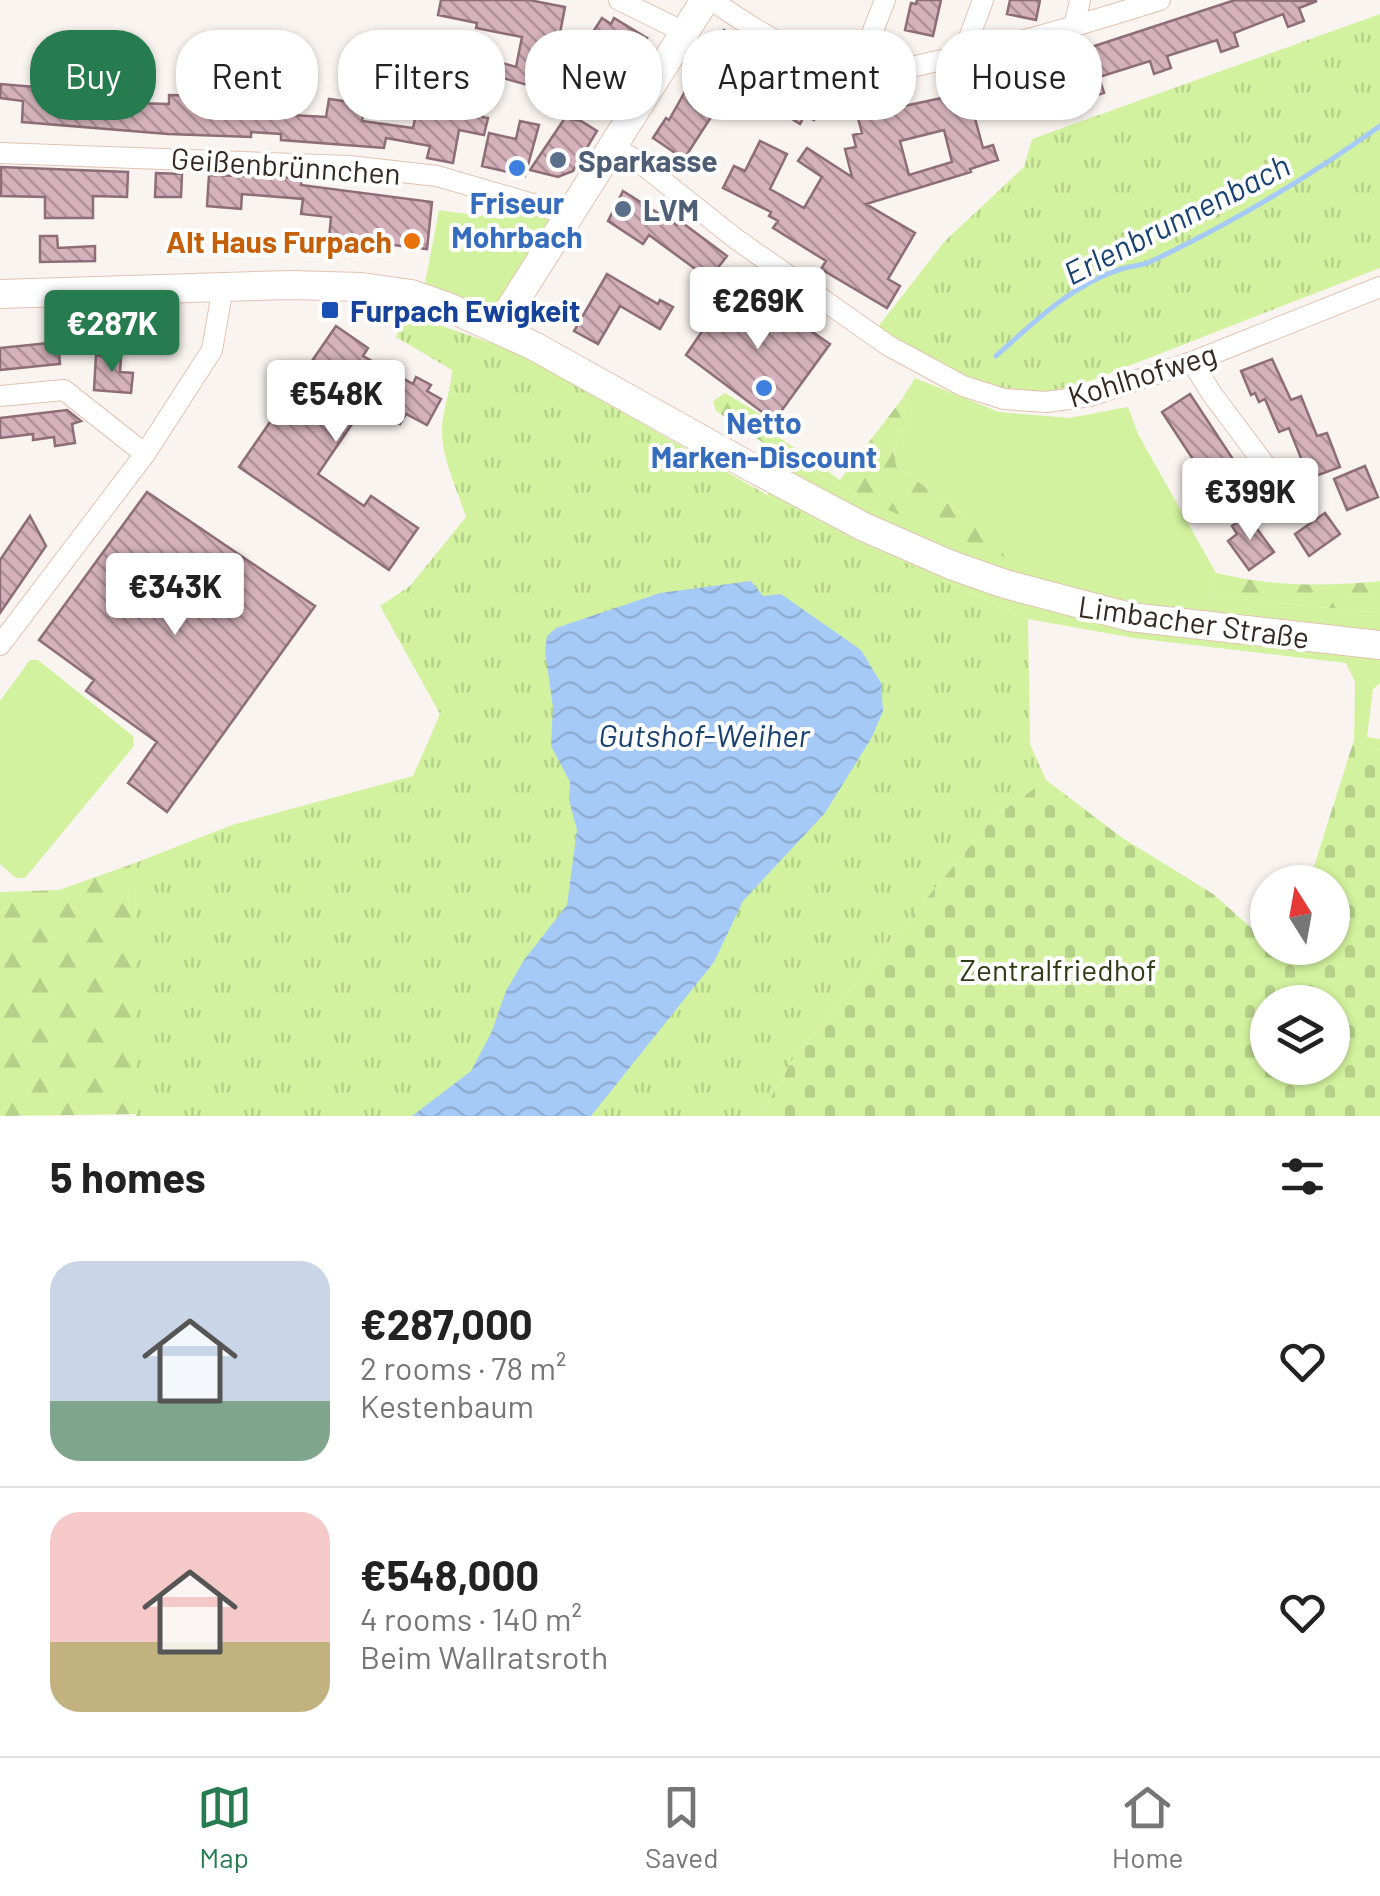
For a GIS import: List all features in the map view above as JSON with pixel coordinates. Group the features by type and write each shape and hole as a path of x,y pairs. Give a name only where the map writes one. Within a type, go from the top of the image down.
{"main road":[{"path":"686,30 708,0"},
{"path":"498,328 682,35"},
{"name":"Limbacher Straße","path":"0,294 290,285 403,292 498,328 864,527 1004,584 1130,617 1380,645"}],"street":[{"path":"619,0 682,31"},
{"path":"708,0 759,30"},
{"path":"876,30 886,0"},
{"path":"972,30 983,0"},
{"path":"1074,27 1080,0"},
{"path":"1062,30 1160,0"},
{"name":"Kohlhofweg","path":"611,145 864,330 964,386 1004,399 1046,402 1090,396 1192,362 1380,287"},
{"name":"Geißenbrünnchen","path":"0,153 350,166 437,176 567,214"},
{"path":"0,645 145,454 212,350 223,287"},
{"path":"1192,362 1295,505"},
{"path":"0,396 64,390 145,454"}],"green space":[{"path":"1380,14 1380,268 1090,381 1037,393 990,390 940,366 877,328 945,241 1024,167 1032,139 1085,120 1102,120 1102,114"},
{"path":"507,203 556,216 491,310 425,283 439,210 503,219"},
{"path":"407,314 517,352 767,495 1028,619 1030,744 1046,780 995,816 793,1059 760,1116 136,1116 135,863 232,825 413,776 440,714 380,606 410,586 466,517 442,436 452,370 396,337"},
{"path":"915,378 999,412 1069,418 1128,407 1138,434 1216,573 1210,596 1380,613 1380,683 1373,689 1367,737 1380,739 1380,750 1354,740 1355,682 1346,663 1134,638 1028,619 767,495 789,460 878,506 995,527 956,509 896,466 894,449 912,411 908,401 902,399"},
{"path":"725,393 785,429 780,438 840,480 902,399 908,401 912,411 894,449 896,466 956,509 996,527 1005,557 878,506 789,460 716,411 713,401"},
{"path":"1216,573 1297,584 1380,581 1380,613 1210,596"},
{"path":"30,660 38,660 133,736 134,746 25,878 16,878 0,864 0,701"},
{"name":"Zentralfriedhof","path":"1354,740 1380,750 1380,1116 760,1116 793,1059 995,816 1046,780 1121,837 1213,894 1250,927 1250,965 1350,965 1350,865 1314,865"},
{"path":"135,863 138,1114 0,1116 0,892 59,890"}],"water":[{"name":"Gutshof-Weiher","path":"751,581 763,596 781,594 861,650 881,683 883,711 872,737 825,813 743,901 714,962 591,1116 412,1116 471,1071 492,1031 506,991 524,960 567,905 577,830 569,800 570,782 551,746 553,707 545,651 547,636 556,628 660,593"}],"building":[{"path":"441,0 529,0 565,7 561,30 525,30 525,84 505,79 505,64 516,67 522,37 438,15"},
{"path":"917,0 941,0 933,36 905,30 911,3 916,4"},
{"path":"1010,0 1040,0 1036,20 1007,14"},
{"path":"1235,0 1317,1 1299,8 1304,21 1288,27 1283,14 1234,33 1238,46 1221,52 1217,40 1167,56 1171,68 1154,74 1150,61 1102,76 1102,44"},
{"path":"602,18 611,24 614,18 634,30 594,30"},
{"path":"1,84 30,86 30,120 156,120 156,104 169,104 169,95 176,95 176,120 318,120 318,117 326,117 329,99 338,100 338,120 413,128 415,120 488,120 484,135 459,130 453,163 427,158 430,146 386,138 384,148 281,140 281,134 168,134 22,122 23,101 0,98"},
{"path":"682,97 682,120 709,120 684,159 653,138 666,118 669,120"},
{"path":"936,99 936,120 975,120 983,148 993,145 998,160 866,204 915,233 888,279 900,286 887,308 821,269 826,261 773,228 778,221 769,216 771,212 723,188 734,166 745,171 760,141 787,154 770,189 804,208 822,177 798,161 807,148 852,177 845,149 856,147 853,135 862,133 858,120 916,120 916,103","holes":["944,130 952,162 909,175 900,141"]},
{"path":"564,120 581,121 597,131 573,171 558,177 530,170"},
{"path":"520,121 539,125 525,176 482,166 489,133 516,139"},
{"path":"1,167 128,172 127,197 93,196 93,218 45,218 45,197 1,196"},
{"path":"156,173 182,174 181,197 155,197"},
{"path":"209,175 302,178 301,185 432,202 427,249 351,240 350,251 328,249 331,217 301,214 303,199 242,194 241,209 207,206"},
{"path":"623,191 677,225 680,221 727,256 709,279 649,235 643,244 608,221"},
{"path":"40,236 57,236 58,248 95,246 95,261 40,262"},
{"path":"607,274 658,304 660,300 673,307 660,329 620,306 598,344 574,331"},
{"name":"Netto Marken-Discount","path":"754,292 830,344 774,421 686,355 728,293 745,305"},
{"path":"336,326 368,348 363,356 413,384 416,377 431,385 427,391 441,399 427,425 406,414 400,424 385,415 390,407 345,381 327,407 352,424 318,474 364,506 371,496 418,528 389,570 239,467"},
{"path":"58,342 60,364 0,370 0,348"},
{"path":"96,355 121,357 120,372 133,373 131,393 94,390"},
{"path":"1272,359 1291,400 1301,396 1317,436 1327,433 1340,467 1313,477 1309,466 1305,468 1289,428 1279,432 1265,399 1259,402 1255,393 1251,395 1241,371"},
{"path":"1190,394 1240,470 1244,467 1263,496 1235,515 1162,412"},
{"path":"67,410 81,421 72,424 75,443 55,446 54,437 33,440 33,434 0,438 0,418"},
{"path":"1365,466 1378,497 1347,510 1334,479"},
{"path":"147,492 315,606 167,812 128,783 157,742 86,691 94,680 39,640"},
{"path":"1325,513 1340,534 1309,556 1295,534"},
{"path":"1247,515 1274,552 1249,570 1228,541 1237,534 1232,526"},
{"path":"30,516 46,546 0,613 0,560"}],"waterway":[{"name":"Erlenbrunnenbach","path":"996,356 1086,284 1150,262 1210,232 1380,126"}],"place":[{"name":"Sparkasse","path":"558,160"},
{"name":"Friseur Mohrbach","path":"517,168"},
{"name":"LVM","path":"623,209"},
{"name":"Alt Haus Furpach","path":"412,241"},
{"name":"Furpach Ewigkeit","path":"330,310"},
{"name":"Netto Marken-Discount","path":"764,388"}]}
